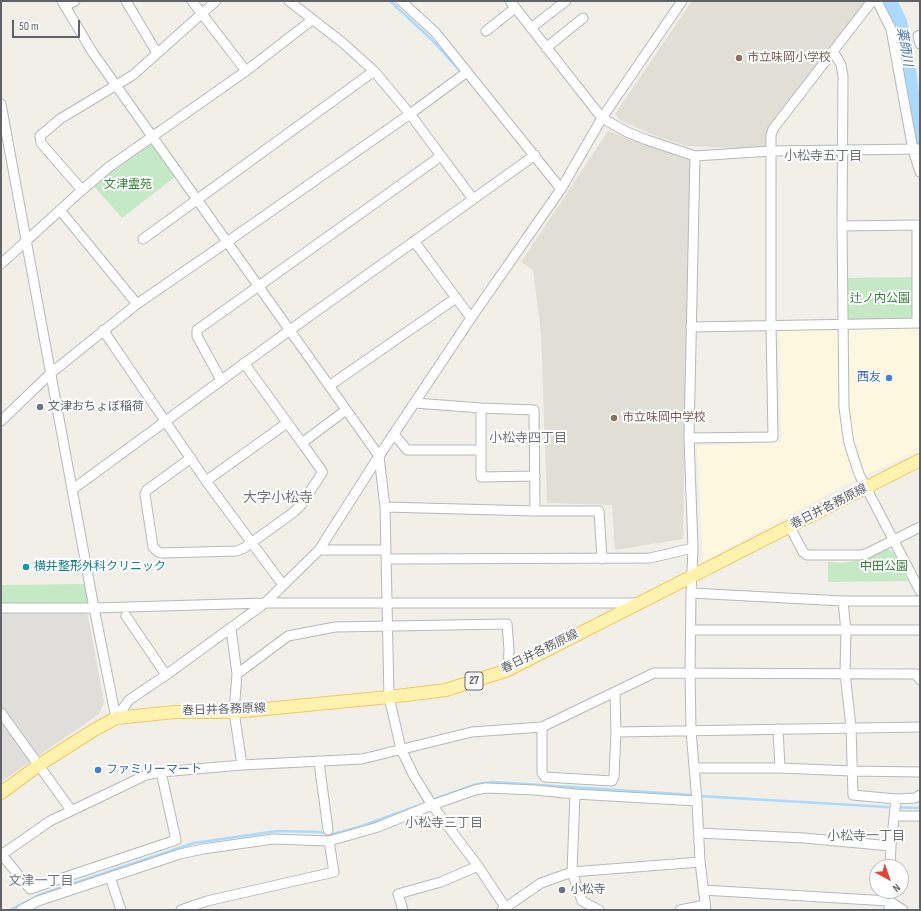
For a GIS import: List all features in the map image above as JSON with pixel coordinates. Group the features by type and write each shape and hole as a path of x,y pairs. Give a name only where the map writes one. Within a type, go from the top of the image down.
{"main road":[{"name":"春日井各務原線","path":"1,793 94,730 116,718 175,712 234,712 389,697 446,690 508,670 920,460"}],"street":[{"path":"75,1 64,4 93,53 379,456 385,507 389,697 401,749 414,776 432,805 478,866 503,909 541,883 572,872 700,862"},
{"path":"126,1 157,53"},
{"path":"192,1 246,71"},
{"path":"82,190 41,143 40,136 60,119 133,75 216,1"},
{"path":"289,1 343,43 374,71 410,114 473,199"},
{"path":"401,1 435,32 561,189"},
{"path":"531,28 566,1"},
{"path":"116,718 129,700 231,629 265,603 319,550 379,456 471,318 561,189 602,118 682,1"},
{"path":"689,438 773,437 771,325 771,135 773,128 872,1"},
{"path":"877,1 891,29 920,172"},
{"path":"486,31 512,5 602,118 627,132 695,156 771,151 916,150"},
{"path":"546,48 583,18"},
{"path":"1,264 109,167 246,71 312,20"},
{"path":"920,35 918,36 920,44"},
{"path":"832,52 838,59 842,70 844,407 847,430 853,457 865,488 920,591"},
{"path":"143,238 196,198 374,71"},
{"path":"1,421 50,373 136,304 227,242 468,72"},
{"path":"1,105 20,200 26,242 94,608 116,718"},
{"path":"73,489 244,363 535,155"},
{"path":"221,380 198,336 197,330 441,156"},
{"path":"680,910 705,908 700,862 691,730 690,673 693,548 689,438 695,156"},
{"path":"60,210 136,304"},
{"path":"691,327 919,323 917,225 842,226"},
{"path":"414,241 471,318"},
{"path":"329,386 456,298"},
{"path":"103,330 206,481 283,584"},
{"path":"191,458 147,490 145,494 153,546 158,552 161,553 237,551 252,543 298,509 321,477 322,470 244,363"},
{"path":"415,403 534,410 536,476 535,512"},
{"path":"481,408 481,477 536,476"},
{"path":"302,443 346,410"},
{"path":"206,481 287,424"},
{"path":"394,434 407,450 481,450"},
{"path":"385,507 535,512 599,511 602,559"},
{"path":"790,527 803,552 808,555 860,555 868,553 920,527"},
{"path":"319,550 385,555 602,559 650,558 693,548"},
{"path":"691,593 843,601 920,601"},
{"path":"843,601 846,631 845,673 851,727 854,795 896,799 915,798 920,795"},
{"path":"1,608 94,608 265,603 638,603"},
{"path":"126,616 166,675"},
{"path":"237,674 288,636 335,627 508,624 508,670"},
{"path":"231,629 237,674 234,712 242,765"},
{"path":"691,630 920,630"},
{"path":"161,772 176,840 30,890 2,855 50,821 146,775 161,772 242,765 319,762 362,758 472,732 542,727 654,673 916,674 920,680"},
{"path":"542,727 542,773 545,777 612,781 614,777 616,732 615,693"},
{"path":"1,713 71,810"},
{"path":"616,732 920,727"},
{"path":"778,729 780,768"},
{"path":"319,762 328,830"},
{"path":"694,768 780,768 852,772 920,772"},
{"path":"21,910 38,901 180,854 203,849 272,839 329,841 378,827 432,805 475,790 486,788 697,801"},
{"path":"575,794 572,872 582,901 599,910"},
{"path":"890,859 896,799"},
{"path":"895,816 920,816"},
{"path":"699,833 804,838 891,846"},
{"path":"180,910 207,901 334,872 329,841"},
{"path":"403,910 398,894 441,882 478,866"},
{"path":"110,877 121,910"},
{"path":"703,890 889,906 903,910"}],"shaded area":[{"name":"市立味岡小学校","path":"692,1 867,1 767,131 767,147 738,148 686,146 653,135 620,120 615,114"},
{"name":"市立味岡中学校","path":"608,131 690,160 683,539 615,550 612,505 547,503 541,333 533,270 521,262"},
{"path":"920,328 920,450 847,484 703,562 697,446 781,442 779,329"},
{"path":"87,611 104,702 99,714 1,782 1,612"}],"green space":[{"name":"文津霊苑","path":"146,144 155,145 176,176 122,218 93,185"},
{"name":"辻ノ内公園","path":"914,277 914,320 846,322 846,278"},
{"name":"中田公園","path":"888,549 893,552 908,581 828,582 828,562 843,563 866,559"},
{"path":"85,584 90,611 1,611 1,585"}],"waterway":[{"path":"390,1 431,39 460,71"},
{"name":"薬師川","path":"889,1 899,22 905,46 912,100 920,142"},
{"path":"432,800 477,784 493,782 694,795"},
{"path":"699,796 920,808"},
{"path":"10,910 39,895 194,843 277,831 333,834 359,827 428,802"}],"place":[{"name":"市立味岡小学校","path":"739,58"},
{"name":"西友","path":"889,378"},
{"name":"文津おちょぼ稲荷","path":"40,407"},
{"name":"市立味岡中学校","path":"614,418"},
{"name":"横井整形外科クリニック","path":"26,567"},
{"name":"ファミリーマート","path":"98,770"},
{"name":"小松寺","path":"562,890"}],"district":[{"name":"小松寺五丁目","path":"823,157"},
{"name":"小松寺四丁目","path":"528,439"},
{"name":"大字小松寺","path":"278,498"},
{"name":"小松寺三丁目","path":"444,824"},
{"name":"小松寺一丁目","path":"866,837"},
{"name":"文津一丁目","path":"41,882"}]}
